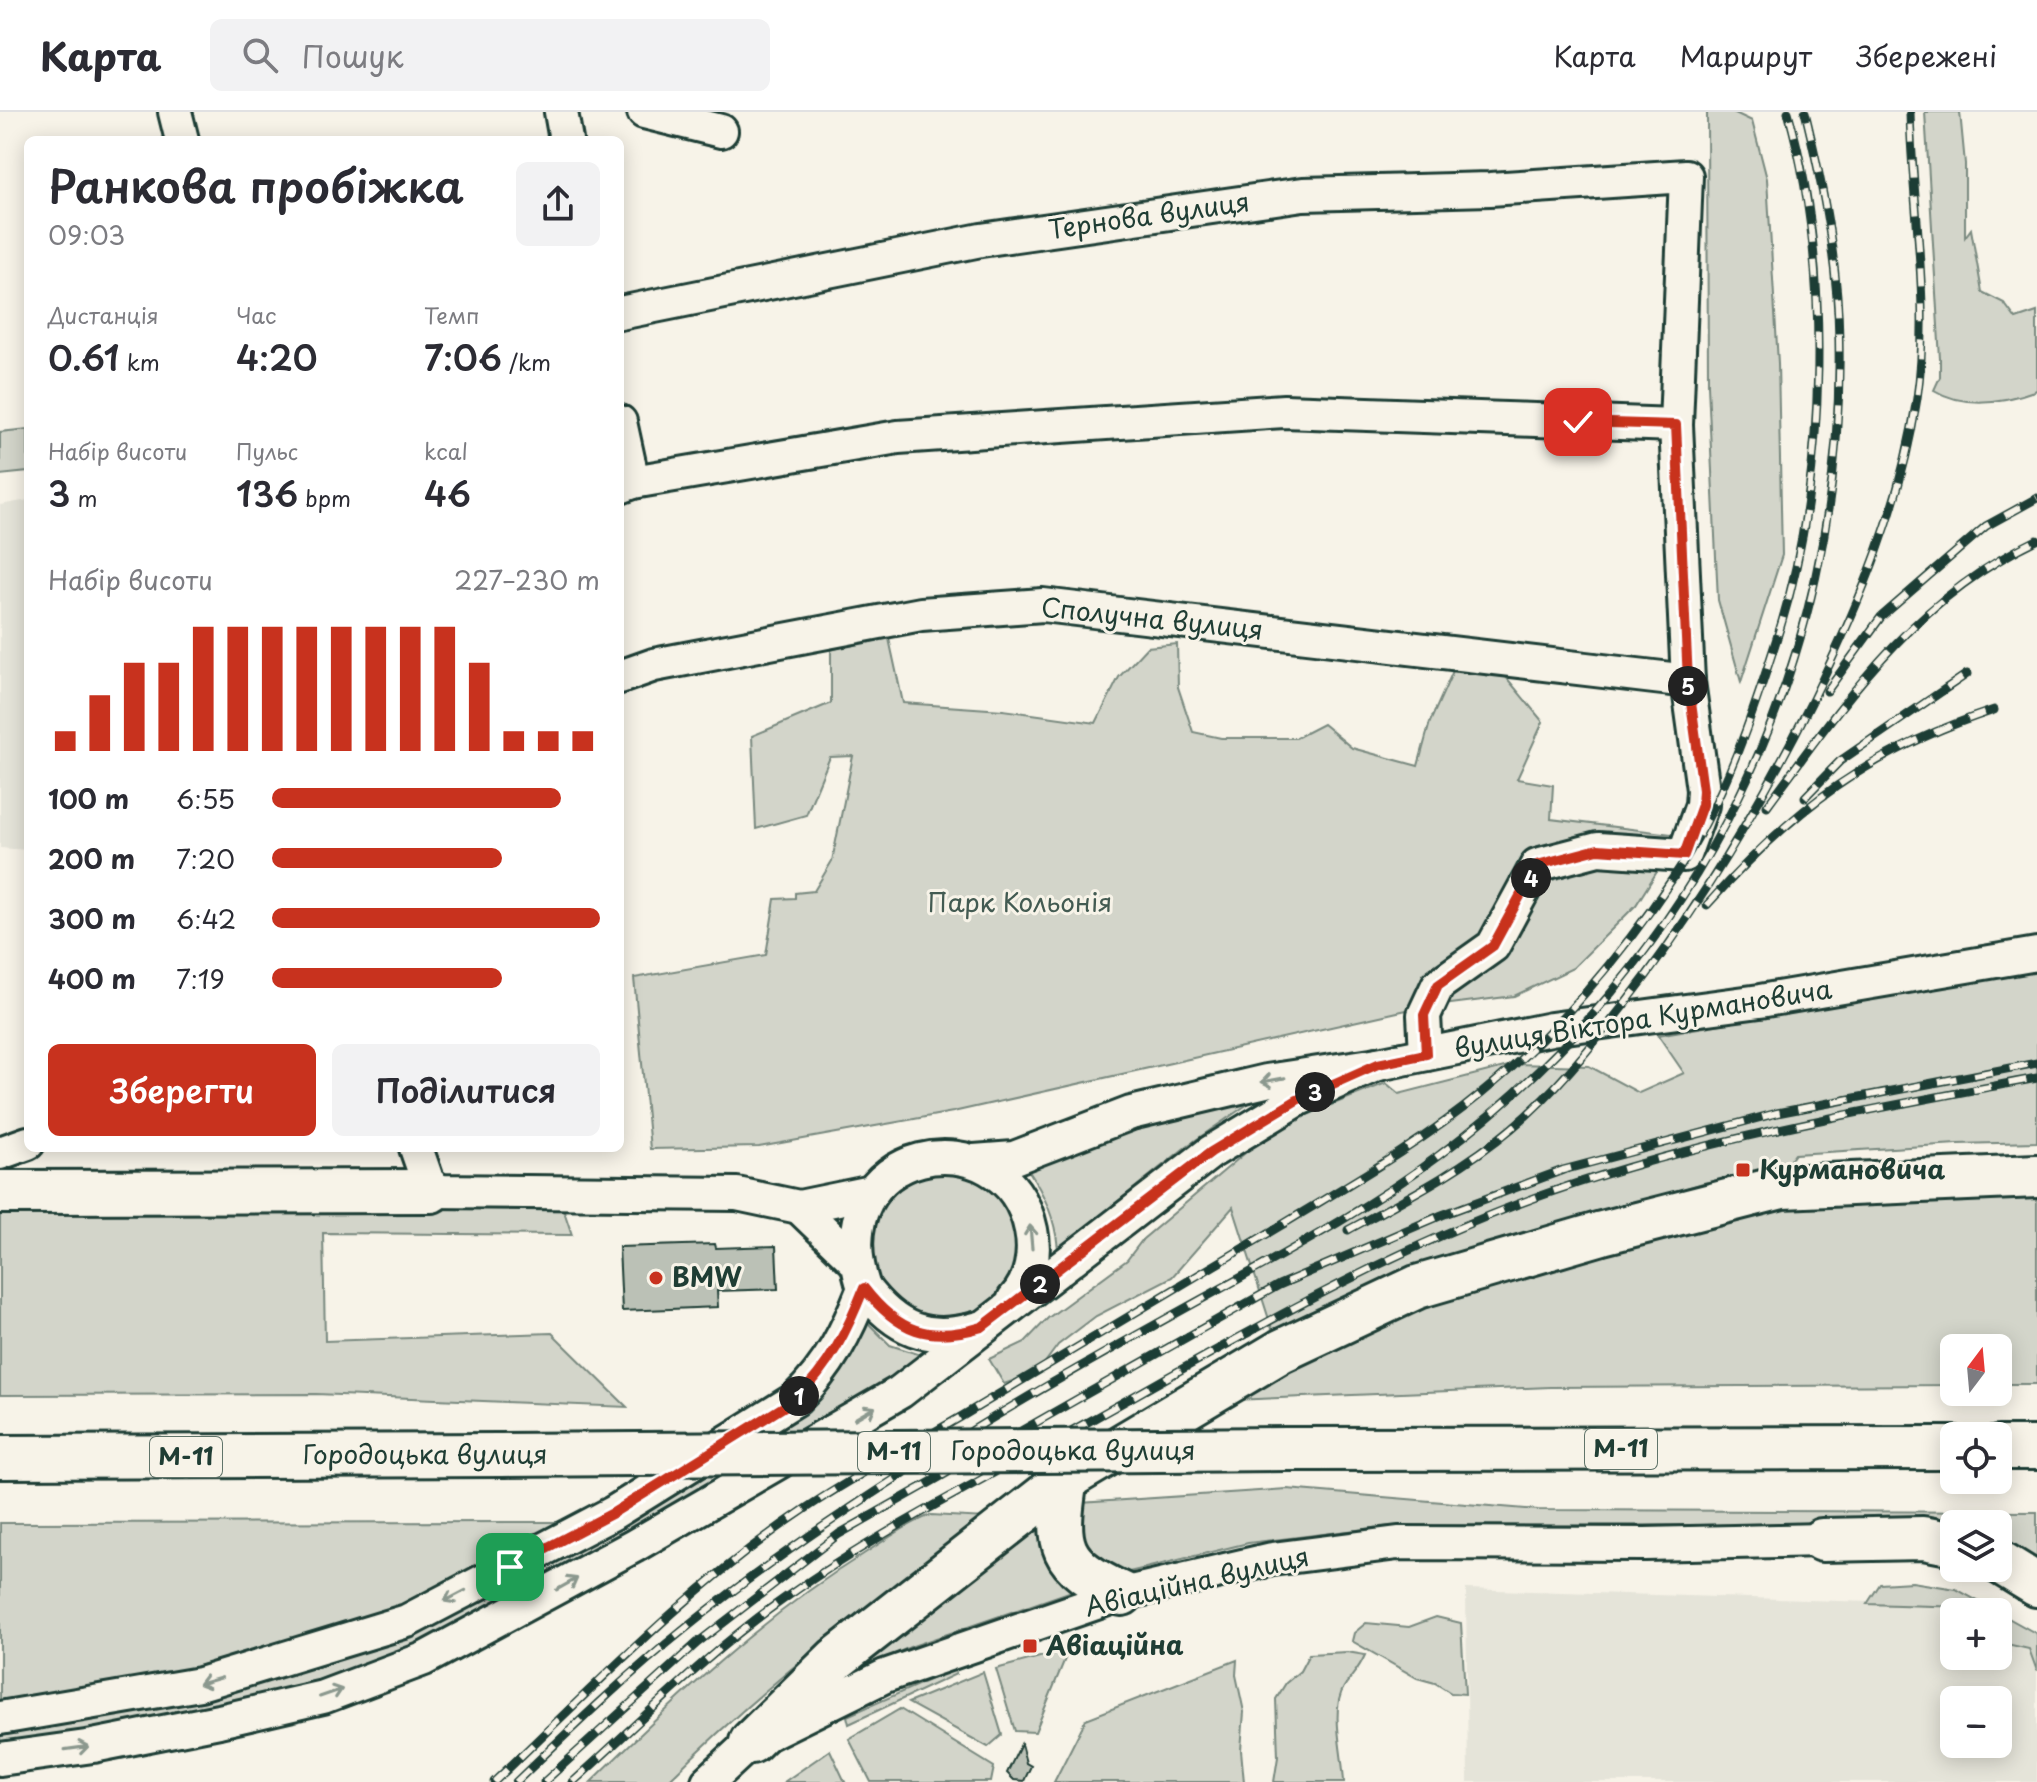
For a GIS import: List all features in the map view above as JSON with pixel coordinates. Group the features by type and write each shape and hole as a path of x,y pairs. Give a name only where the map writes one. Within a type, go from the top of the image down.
{"main road":[{"path":"751,1742 836,1659 1066,1479 1281,1351 1417,1287 1602,1233 1782,1187 2037,1176"},
{"path":"0,1192 431,1191"},
{"name":"Городоцька вулиця","path":"0,1457 1940,1448"},
{"path":"2012,1448 2037,1448"},
{"path":"1066,1479 1059,1522 1066,1557 1090,1579 1122,1594"},
{"path":"1822,1540 1923,1538 1940,1541"},
{"path":"2012,1570 2037,1585"}],"street":[{"path":"175,112 181,136"},
{"path":"561,112 565,136"},
{"path":"644,112 721,131"},
{"name":"Тернова вулиця","path":"624,312 981,240 1303,194 1490,189 1686,176 1676,425"},
{"path":"624,464 626,485 898,437 1284,411 1676,425 1688,681 1703,790 1702,805 1684,855 1598,849 1537,865 1493,946 1438,985 1424,1015 1426,1054"},
{"name":"Сполучна вулиця","path":"624,676 654,665 921,614 1043,605 1688,681"},
{"name":"вулиця Віктора Курмановича","path":"974,1161 1014,1158 1131,1113 1266,1081 1378,1064 1551,1029 1760,1001 2037,954"},
{"path":"0,1759 93,1746 323,1697 424,1659 634,1546 900,1392 1211,1152 1297,1100 1378,1064"},
{"path":"0,1153 24,1144"},
{"path":"417,1152 431,1191 737,1194 799,1207 872,1192"},
{"path":"0,1718 200,1684 407,1621 613,1513 796,1399 816,1379 844,1339 860,1274 854,1236 860,1213 872,1192 890,1175 919,1160 948,1157 974,1161 997,1174 1016,1192 1028,1215 1034,1241 1031,1267 1021,1292 1001,1315 982,1327 956,1335 929,1334 903,1326 881,1310 860,1274 799,1207"},
{"name":"Авіаційна вулиця","path":"708,1782 751,1742 885,1676 1122,1594 1272,1559 1398,1543 1645,1544 1822,1540"}],"shaded area":[{"path":"24,501 24,850 0,848 0,505"},
{"path":"1466,1589 1940,1604 1940,1670 2012,1670 2012,1637 2037,1649 2037,1782 1468,1782"}],"green space":[{"path":"1707,112 1733,112 1752,121 1767,179 1778,363 1782,555 1741,682 1718,600 1708,385"},
{"path":"1925,112 1960,112 1965,164 1965,237 1971,229 1982,292 2004,303 2016,319 2037,312 2037,390 2011,398 1972,402 1934,390 1940,377 1940,359"},
{"path":"24,429 24,472 0,475 0,432"},
{"name":"Парк Кольонія","path":"888,634 903,703 1003,710 1096,723 1119,677 1147,647 1177,644 1178,687 1193,732 1221,738 1296,738 1323,724 1352,748 1418,766 1430,722 1456,664 1501,671 1543,722 1517,779 1553,785 1551,819 1680,835 1636,905 1573,968 1514,996 1411,1009 953,1112 759,1147 650,1149 634,978 766,955 775,899 795,898 795,893 814,891 832,861 853,756 830,757 806,815 756,829 752,736 831,703 831,650"},
{"path":"2037,969 2037,1142 1795,1154 1783,1170 1703,1183 1410,1273 1274,1335 1233,1207 1172,1277 1096,1316 1058,1345 1038,1372 1004,1384 989,1359 1025,1342 1048,1318 1127,1260 1143,1239 1276,1127 1386,1083 1399,1094 1516,1064 1589,1066 1639,1093 1684,1073 1658,1035"},
{"path":"1264,1093 1187,1146 1058,1249 1048,1206 1027,1168 1097,1133"},
{"path":"943,1171 972,1177 996,1193 1012,1217 1018,1246 1012,1275 996,1299 972,1315 943,1321 914,1315 890,1299 874,1275 868,1246 874,1217 890,1193 914,1177"},
{"path":"2037,1191 2037,1384 2012,1384 2012,1334 1940,1334 1940,1385 1550,1387 1233,1400 1349,1335 1467,1287 1749,1208"},
{"path":"562,1205 572,1235 323,1233 325,1341 552,1333 627,1407 316,1394 0,1395 0,1206"},
{"path":"865,1320 890,1345 924,1356 909,1368 648,1521 417,1644 316,1681 211,1707 0,1746 0,1730 207,1695 310,1668 412,1633 639,1511 822,1396 855,1345"},
{"path":"1287,1489 1538,1510 1940,1512 1940,1524 1390,1526 1248,1543 1125,1573 1079,1545 1080,1503"},
{"path":"2012,1512 2037,1512 2037,1569 2012,1552"},
{"path":"931,1515 987,1518 782,1677 667,1782 591,1782 687,1690 789,1605 896,1533"},
{"path":"1037,1519 1041,1541 1061,1565 1059,1578 1072,1591 910,1647 822,1687"},
{"path":"559,1522 400,1606 165,1676 0,1702 0,1523"},
{"path":"1912,1582 1956,1589 1972,1598 1940,1598 1940,1606 1867,1604 1880,1584"},
{"path":"1436,1617 1461,1623 1465,1694 1451,1693 1435,1683 1417,1678 1352,1641 1354,1633 1366,1623 1409,1627"},
{"path":"2012,1620 2037,1634 2037,1671 2029,1649 2012,1645"},
{"path":"1069,1649 1035,1732 1015,1731 996,1669"},
{"path":"1347,1652 1365,1655 1344,1687 1338,1707 1344,1782 1274,1782 1278,1757 1276,1699 1286,1683 1300,1671 1309,1654"},
{"path":"1237,1660 1236,1675 1244,1712 1241,1750 1244,1782 1054,1782 1086,1719"},
{"path":"954,1669 956,1674 849,1724 847,1716"},
{"path":"983,1672 1002,1735 988,1747 908,1703"},
{"path":"900,1709 994,1767 991,1782 871,1782 849,1739"},
{"path":"830,1750 845,1782 784,1782"}],"building":[{"path":"715,1244 716,1248 776,1246 778,1289 717,1291 718,1307 622,1311 619,1247"},
{"path":"1021,1744 1026,1763 1031,1766 1024,1781 1014,1780 1007,1773"}],"railway":[{"path":"494,1782 682,1604 763,1539 844,1484 1409,1146 1458,1112 1509,1070 1561,1020 1609,965 1691,850 1722,788 1760,690 1796,566 1808,503 1815,437 1817,301 1812,235 1802,171 1788,112"},
{"path":"516,1782 665,1645 755,1574 826,1524 1002,1412 1305,1242 1412,1175 1530,1079 1612,992 1681,898 1739,797 1784,690 1816,577 1834,460 1839,340 1836,282 1828,225 1805,112"},
{"path":"1348,1230 1433,1183 1493,1143 1571,1070 1651,969 1702,895 1749,818 1813,699 1877,553 1901,477 1917,398 1922,327 1910,112"},
{"path":"1827,691 1881,617 1986,526 2037,498"},
{"path":"1767,806 1854,690 1918,622 1954,591 1993,564 2037,540"},
{"path":"1805,797 1840,761 1967,674"},
{"path":"1707,905 1771,839 1836,786 1909,744 1994,710"},
{"path":"544,1782 697,1643 839,1534 1279,1285 1442,1215 1563,1170 1777,1113 2037,1063"},
{"path":"573,1782 730,1640 822,1573 937,1504 1262,1325 1376,1266 1494,1213 1613,1172 1793,1126 2037,1078"}],"place":[{"name":"Курмановича","path":"1743,1170"},
{"name":"BMW","path":"656,1278"},
{"name":"Авіаційна","path":"1030,1646"}],"route":[{"path":"510,1567 613,1513 796,1399 833,1357 844,1339 864,1288 881,1310 903,1326 929,1334 956,1335 982,1327 1211,1152 1297,1100 1378,1064 1426,1054 1424,1015 1438,985 1493,946 1537,865 1598,849 1684,855 1702,805 1703,790 1688,681 1676,425 1578,422"}]}
